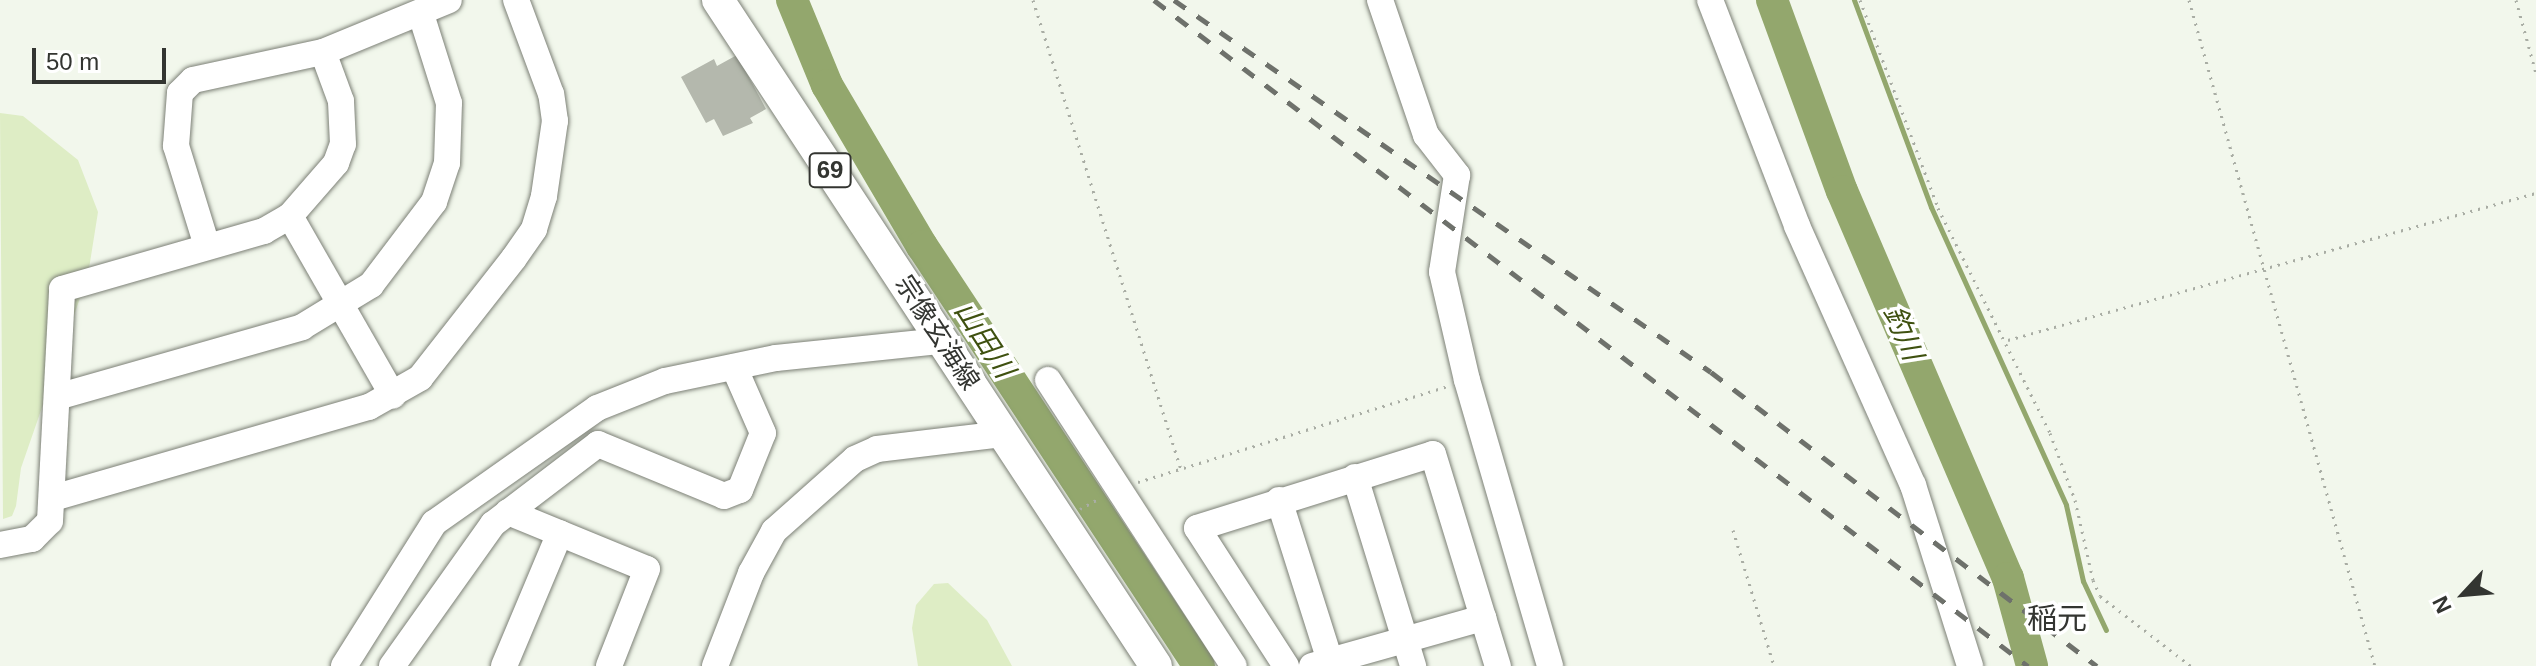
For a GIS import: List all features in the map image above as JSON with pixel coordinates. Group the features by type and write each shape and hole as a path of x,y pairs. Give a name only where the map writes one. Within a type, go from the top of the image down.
{"main road":[{"name":"宗像玄海線","path":"718,0 1156,666"}],"street":[{"path":"207,246 176,146 180,93 193,80 323,52 449,0"},
{"path":"53,498 369,407 420,378 534,229 544,196 555,121 551,94 516,0"},
{"path":"1380,0 1426,135 1457,175 1442,272 1467,380 1550,666"},
{"path":"1710,0 1797,226 1913,485 1970,666"},
{"path":"57,397 302,327 342,307 371,285 434,202 447,163 449,103 421,14"},
{"path":"0,545 32,539 44,530 53,498 62,289 264,231 290,216 336,163 343,144 341,101 323,52"},
{"path":"290,216 393,396"},
{"path":"344,666 419,543 455,503 607,403 638,389 734,367 941,341"},
{"path":"392,666 431,605 508,512 598,444 724,496 740,490 763,433 734,367"},
{"path":"1048,380 1234,666"},
{"path":"715,666 751,573 774,531 855,459 877,449 1002,434"},
{"path":"1286,666 1197,528 1433,454 1498,666"},
{"path":"1355,477 1413,666"},
{"path":"1279,500 1321,663 1483,618"},
{"path":"508,512 647,569 609,666"},
{"path":"504,666 560,533"}],"path":[{"path":"1033,0 1181,469"},
{"path":"1860,0 1938,208 2008,340 2065,473 2100,596 2191,666"},
{"path":"2189,0 2375,666"},
{"path":"2516,0 2536,73"},
{"path":"2008,340 2536,193"},
{"path":"1060,520 1118,488 1467,380"},
{"path":"1733,530 1774,666"}],"green space":[{"path":"0,113 23,116 78,160 98,212 88,275 21,468 16,506 12,516 3,519"},
{"path":"948,583 987,620 1012,666 918,666 912,628 916,605 934,584"}],"building":[{"path":"737,55 766,109 750,118 753,123 723,136 714,119 706,123 681,77 714,59 717,66"}],"waterway":[{"name":"山田川","path":"792,0 827,85 922,246 1199,666"},
{"name":"釣川","path":"1772,0 1842,191 2008,578 2032,666"},
{"path":"1854,0 1931,207 2066,505 2083,581 2106,630"}],"railway":[{"path":"1154,0 2028,666"},
{"path":"1174,0 1711,372 2097,666"}],"district":[{"name":"稲元","path":"2057,619"}]}
